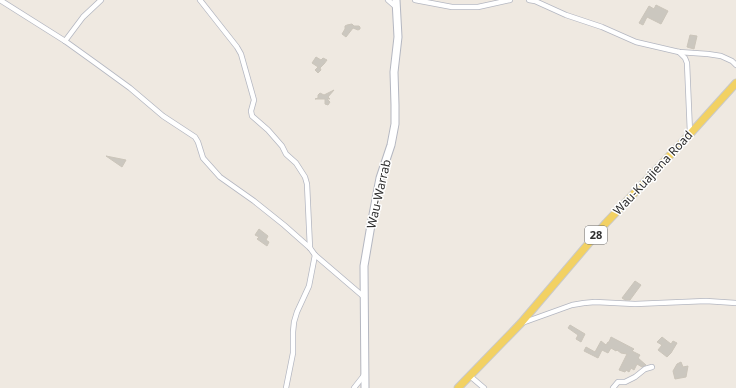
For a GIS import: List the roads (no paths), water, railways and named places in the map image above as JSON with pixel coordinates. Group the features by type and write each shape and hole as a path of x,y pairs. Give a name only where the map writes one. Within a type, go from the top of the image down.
{"main road":[{"name":"Wau-Warrab","path":"365,388 364,266 380,178 389,152 395,124 394,72 398,37 396,4"},
{"name":"Wau-Kuajiena Road","path":"458,388 521,323 606,223 690,134 736,82"}],"street":[{"path":"0,0 65,41 114,76 163,116 195,137 203,158 220,177 284,225 310,248 315,255 364,297"},
{"path":"65,41 83,17 101,0"},
{"path":"200,0 237,46 241,54 254,100 252,116 268,130 282,146 286,154 296,163 304,177 307,184 310,248"},
{"path":"388,0 396,4"},
{"path":"418,0 452,7 478,7 510,0"},
{"path":"478,7 482,0"},
{"path":"529,0 535,1 566,15 602,27 636,42 680,52 721,56 736,64"},
{"path":"680,52 687,63 690,134"},
{"path":"286,388 293,353 293,332 296,312 309,286 315,255"},
{"path":"521,323 572,305 584,303 595,302 635,304 706,301 736,303"},
{"path":"613,388 618,382 625,382 635,377 644,369 652,367"},
{"path":"354,388 365,374"},
{"path":"470,376 484,388"}]}
